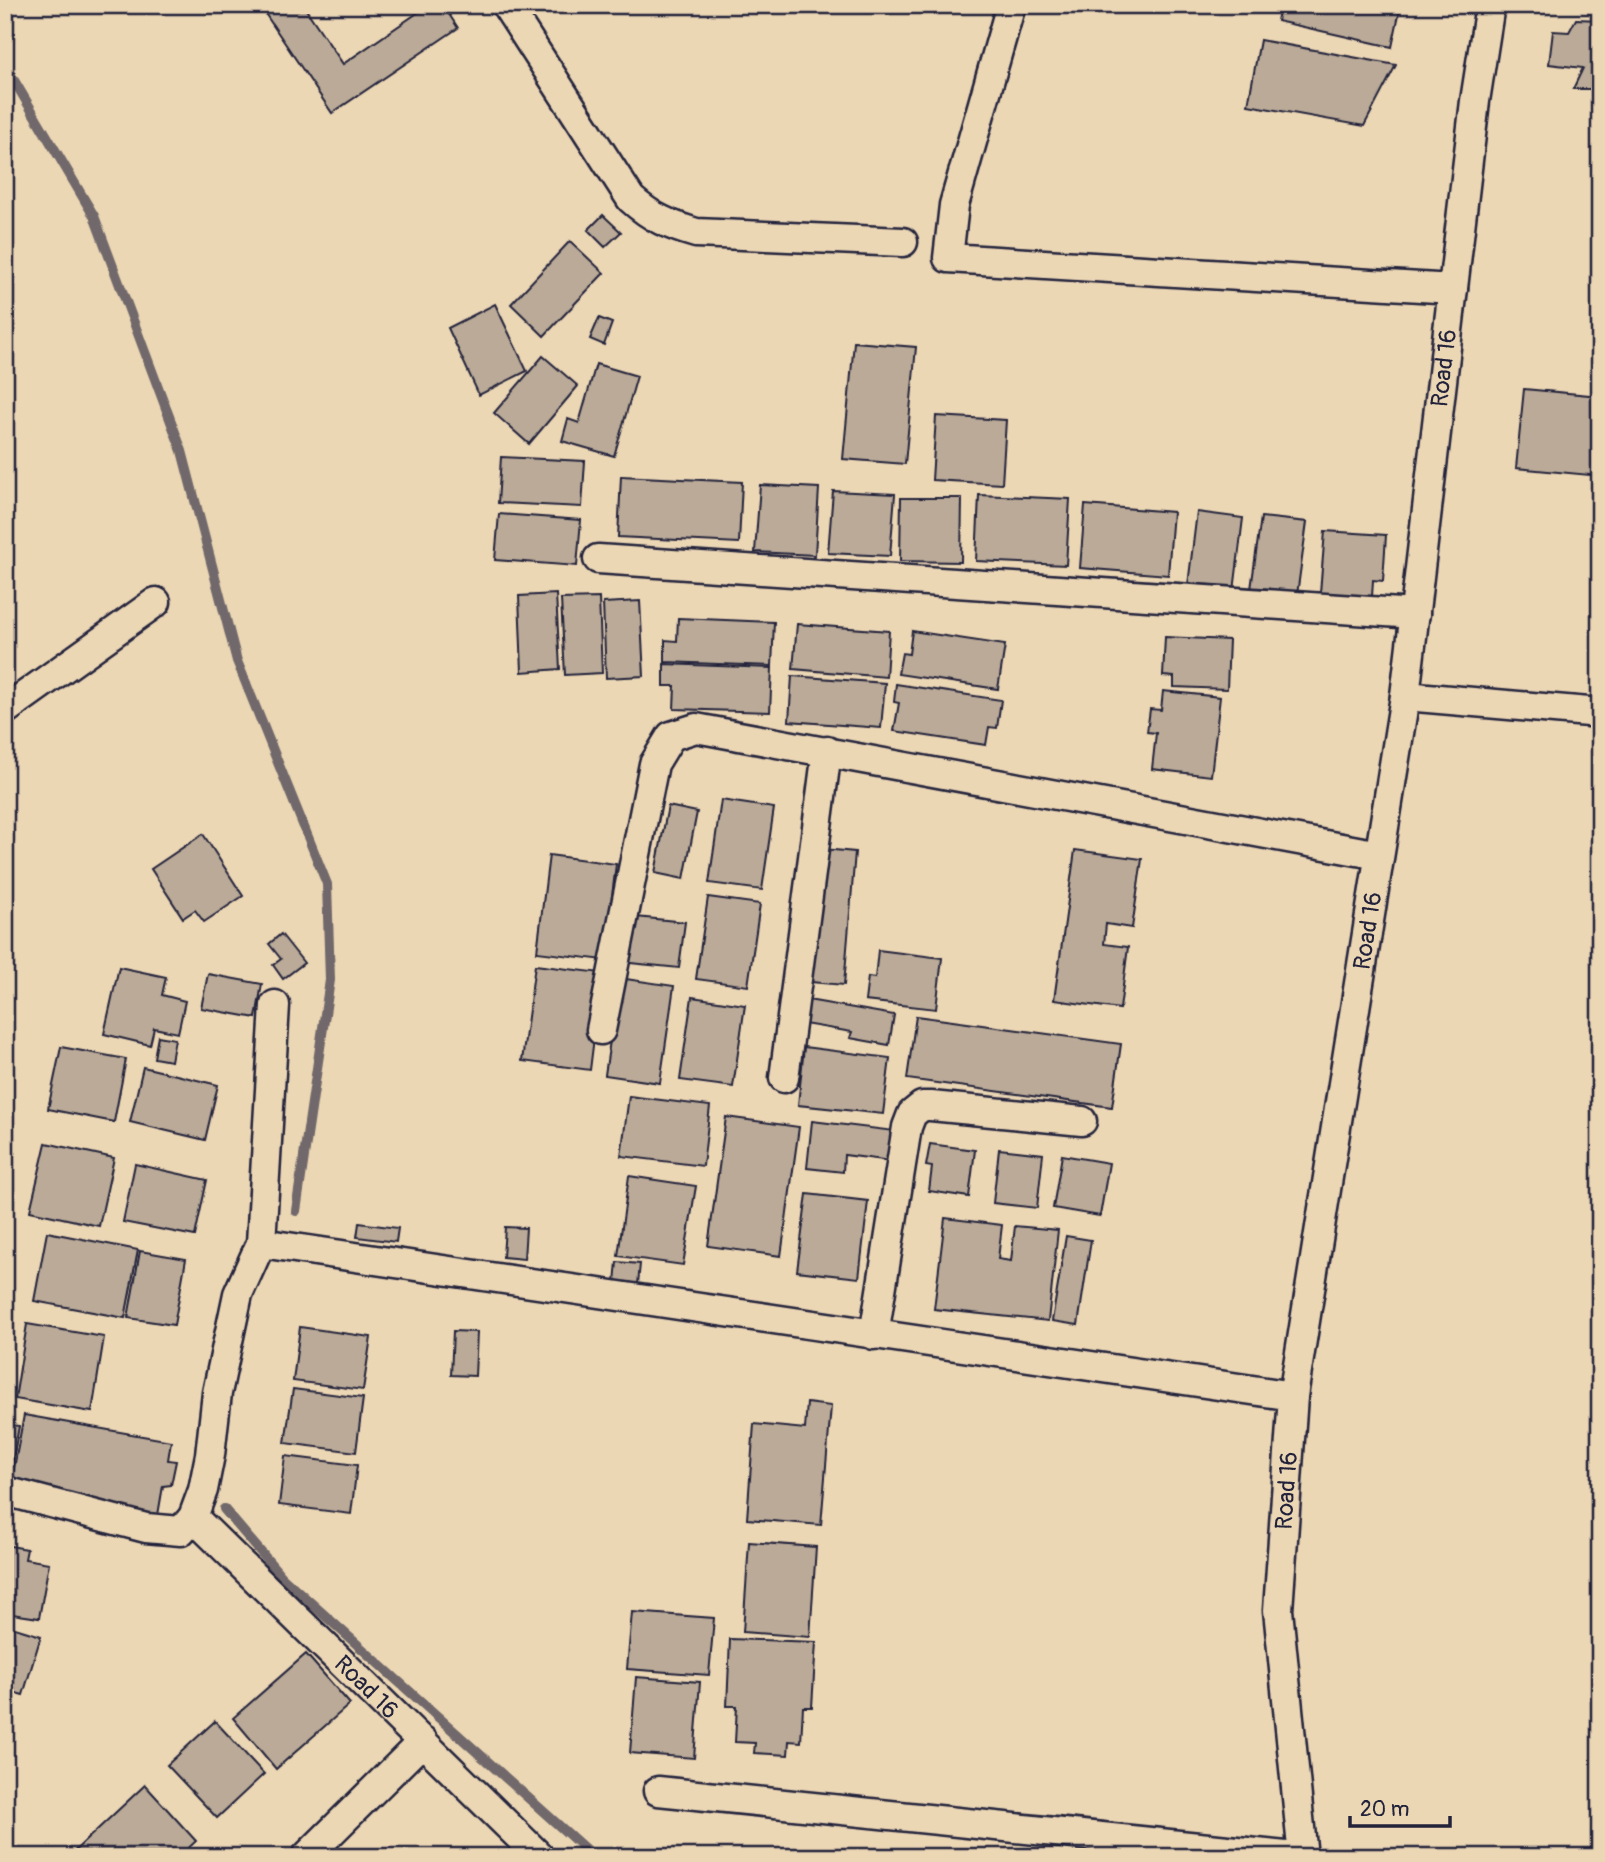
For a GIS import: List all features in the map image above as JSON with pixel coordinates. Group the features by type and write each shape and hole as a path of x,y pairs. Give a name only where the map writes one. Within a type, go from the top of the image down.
{"street":[{"path":"506,5 631,199 647,214 696,233 903,242"},
{"path":"1011,5 954,205 948,258 1453,289"},
{"name":"Road 16","path":"1303,1857 1278,1610 1293,1396 1405,696 1475,101 1490,5"},
{"path":"598,559 1415,614"},
{"path":"5,710 156,602"},
{"path":"1405,696 1600,713"},
{"path":"600,1030 654,764 671,736 696,728 1379,855"},
{"path":"784,1078 827,751"},
{"path":"5,1492 146,1528 181,1531 193,1517 206,1479 217,1393 238,1294 261,1243 275,1005"},
{"path":"874,1335 907,1127 912,1114 922,1106 931,1106 1082,1121"},
{"path":"261,1243 1293,1396"},
{"name":"Road 16","path":"193,1517 540,1857"},
{"path":"306,1857 423,1741"},
{"path":"658,1791 1296,1857"}],"building":[{"path":"303,5 343,64 429,5 443,5 458,28 332,113 260,6"},
{"path":"1280,5 1401,5 1392,47 1277,21"},
{"path":"1576,19 1600,20 1600,89 1573,89 1583,68 1549,64 1553,31 1569,32"},
{"path":"1260,40 1396,65 1364,126 1248,105"},
{"path":"603,215 621,232 605,247 588,230"},
{"path":"570,241 604,273 544,336 511,304"},
{"path":"495,304 527,371 479,395 448,328"},
{"path":"599,318 612,323 604,345 590,339"},
{"path":"854,342 916,347 905,464 843,459"},
{"path":"543,356 578,386 529,444 494,413"},
{"path":"596,364 637,376 614,456 562,441 568,419 579,423"},
{"path":"1524,389 1600,396 1600,476 1516,468"},
{"path":"936,416 1006,420 1002,484 932,480"},
{"path":"501,457 585,461 582,507 498,503"},
{"path":"621,476 742,482 739,543 618,537"},
{"path":"760,485 819,488 815,555 755,552"},
{"path":"833,491 895,494 890,556 828,553"},
{"path":"979,495 1070,499 1066,565 976,561"},
{"path":"901,498 962,498 961,562 900,561"},
{"path":"1085,505 1173,512 1168,575 1080,568"},
{"path":"1197,512 1243,518 1234,591 1188,585"},
{"path":"499,514 581,520 577,566 495,560"},
{"path":"1261,517 1307,522 1297,595 1251,589"},
{"path":"1325,531 1386,535 1383,581 1373,580 1372,597 1320,593"},
{"path":"556,594 560,669 522,672 519,596"},
{"path":"599,598 602,673 565,675 561,599"},
{"path":"640,601 644,676 606,678 603,603"},
{"path":"678,618 774,622 772,666 665,662 665,640 677,641"},
{"path":"797,624 889,631 886,677 793,669"},
{"path":"912,631 1005,645 998,689 898,674 902,653 909,654"},
{"path":"1165,637 1229,640 1227,689 1174,687 1174,677 1163,676"},
{"path":"664,664 772,668 770,712 674,709 675,686 664,686"},
{"path":"792,676 885,683 881,728 789,721"},
{"path":"896,684 1001,700 997,728 989,727 986,745 894,731 899,703 894,702"},
{"path":"1163,691 1220,697 1211,776 1152,769 1156,733 1147,732 1150,709 1161,710"},
{"path":"721,800 774,808 762,890 709,883"},
{"path":"668,806 697,812 684,879 655,873"},
{"path":"203,834 243,896 204,922 195,910 183,918 151,869"},
{"path":"823,849 855,852 844,985 811,982"},
{"path":"1075,850 1142,859 1132,928 1106,924 1104,944 1128,947 1120,1009 1054,1000"},
{"path":"549,855 616,864 604,960 537,952"},
{"path":"708,897 760,904 748,986 696,979"},
{"path":"626,916 685,922 679,968 621,962"},
{"path":"281,934 304,963 283,979 273,965 281,959 269,944"},
{"path":"878,950 942,958 936,1009 865,1001 868,977 875,978"},
{"path":"535,965 602,973 590,1070 522,1061"},
{"path":"119,967 166,977 162,995 185,1001 178,1033 154,1028 150,1045 104,1034"},
{"path":"208,974 262,984 256,1018 201,1008"},
{"path":"619,978 674,986 660,1083 605,1075"},
{"path":"692,997 745,1005 733,1087 680,1080"},
{"path":"808,1000 894,1015 889,1045 850,1038 852,1032 804,1024"},
{"path":"916,1016 1121,1044 1112,1107 907,1079"},
{"path":"158,1036 175,1039 171,1061 154,1058"},
{"path":"61,1047 126,1059 114,1122 48,1109"},
{"path":"804,1047 890,1058 883,1114 798,1105"},
{"path":"143,1067 218,1085 205,1140 130,1122"},
{"path":"629,1096 710,1106 703,1166 621,1156"},
{"path":"726,1117 799,1127 781,1256 708,1246"},
{"path":"812,1121 895,1131 891,1161 844,1155 843,1172 807,1168"},
{"path":"46,1143 114,1158 99,1226 30,1211"},
{"path":"930,1144 975,1150 969,1197 929,1191 932,1167 926,1166"},
{"path":"999,1149 1043,1154 1037,1208 993,1203"},
{"path":"1062,1155 1109,1163 1100,1216 1053,1208"},
{"path":"135,1164 207,1180 195,1236 123,1222"},
{"path":"629,1176 696,1186 683,1265 618,1256"},
{"path":"807,1194 868,1201 859,1278 797,1271"},
{"path":"945,1218 1002,1225 998,1259 1011,1261 1015,1226 1058,1230 1048,1321 934,1309"},
{"path":"359,1223 398,1228 396,1242 357,1237"},
{"path":"505,1227 526,1228 524,1259 503,1257"},
{"path":"47,1232 138,1250 125,1318 34,1301"},
{"path":"1066,1236 1091,1240 1078,1325 1052,1321"},
{"path":"140,1251 186,1259 174,1325 128,1318"},
{"path":"617,1262 640,1264 638,1284 615,1282"},
{"path":"27,1324 104,1337 92,1412 15,1399"},
{"path":"300,1327 371,1337 363,1390 293,1381"},
{"path":"453,1331 477,1332 475,1376 451,1375"},
{"path":"293,1389 363,1398 356,1452 285,1443"},
{"path":"807,1403 831,1406 821,1525 747,1519 754,1424 805,1429"},
{"path":"24,1415 171,1441 168,1460 176,1461 171,1485 163,1486 158,1515 10,1489"},
{"path":"5,1424 19,1426 8,1486 5,1485"},
{"path":"285,1456 357,1465 351,1514 279,1505"},
{"path":"749,1542 816,1547 810,1637 743,1632"},
{"path":"5,1545 27,1549 25,1559 49,1563 39,1618 5,1613"},
{"path":"632,1612 714,1618 709,1675 627,1669"},
{"path":"5,1625 41,1636 23,1695 5,1690"},
{"path":"730,1639 816,1642 812,1707 803,1707 801,1742 789,1741 788,1755 754,1753 755,1743 735,1742 737,1706 727,1706"},
{"path":"306,1654 350,1704 276,1769 233,1718"},
{"path":"636,1677 700,1682 694,1758 630,1753"},
{"path":"215,1721 264,1774 217,1818 167,1765"},
{"path":"145,1785 196,1841 179,1857 68,1857"}],"waterway":[{"path":"5,65 94,216 182,451 237,661 327,884 330,980 296,1211"},
{"path":"224,1509 282,1577 594,1857"}]}
